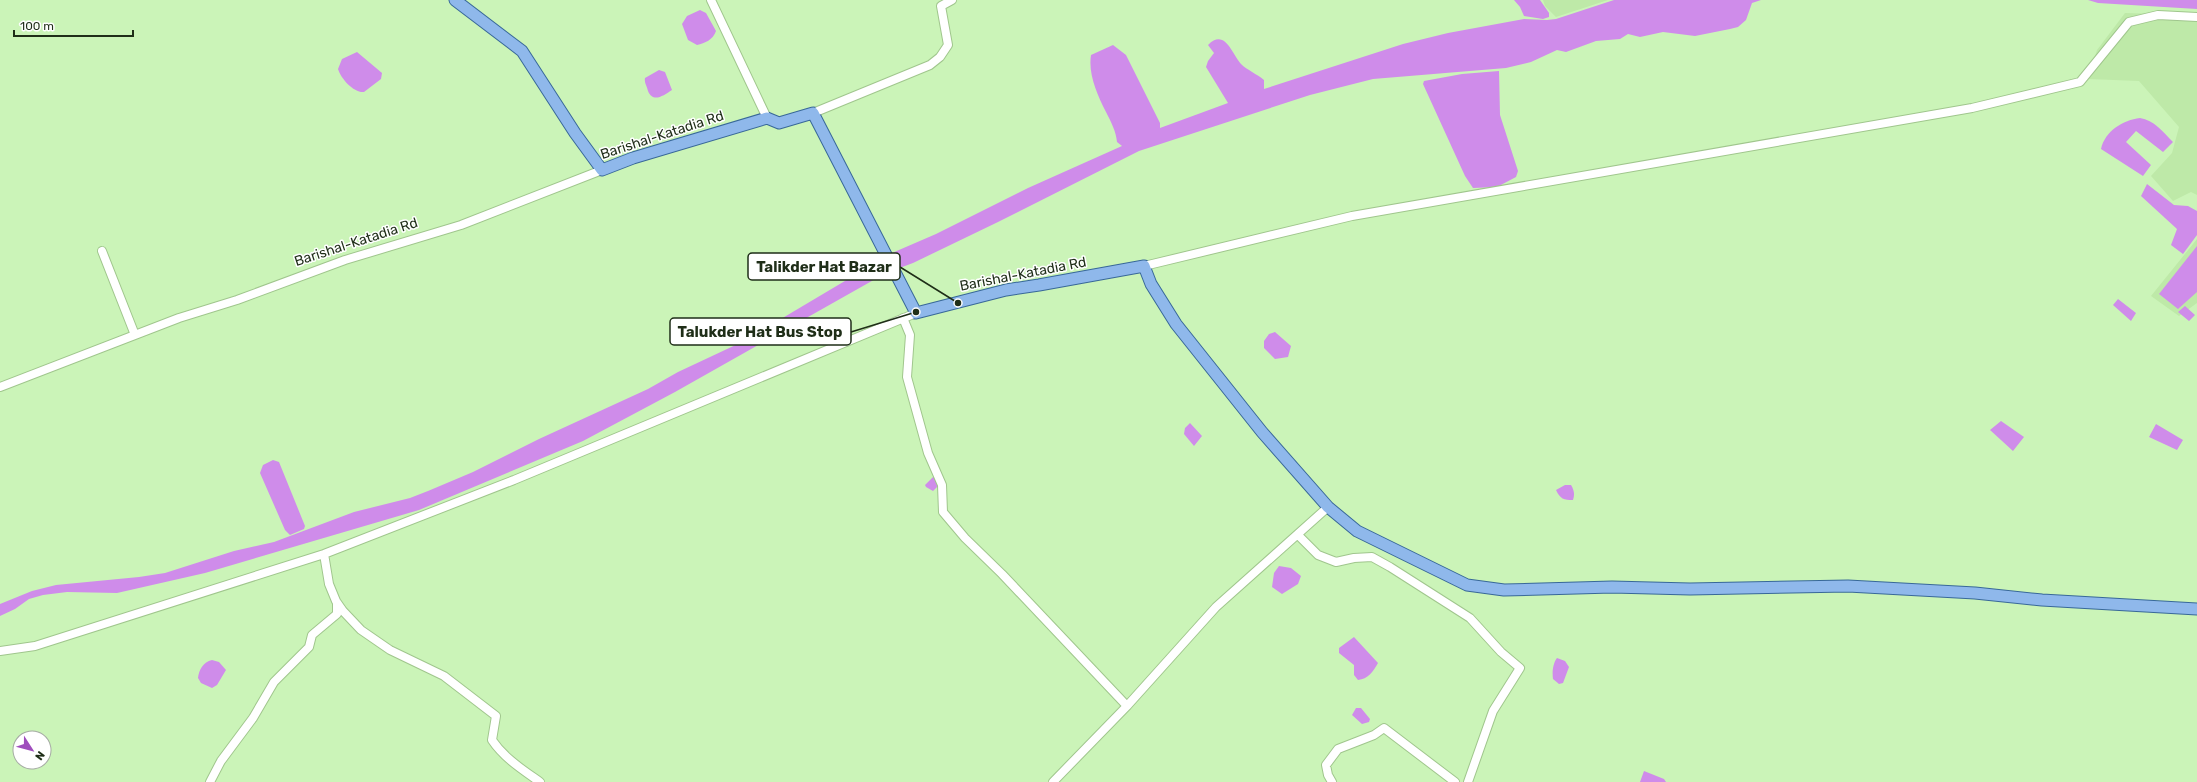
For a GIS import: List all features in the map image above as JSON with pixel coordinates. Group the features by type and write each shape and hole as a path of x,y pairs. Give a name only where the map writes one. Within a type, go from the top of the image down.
{"main road":[{"path":"455,0 522,51 575,133 602,170"},
{"path":"813,113 916,313"},
{"name":"Barishal-Katadia Rd","path":"602,170 633,158 766,118 779,123 813,113"},
{"path":"1144,266 1151,284 1176,324 1195,345 1262,432 1328,507 1358,531 1466,585 1504,590 1612,587 1690,589 1848,586 1975,592 2050,600 2197,610"},
{"name":"Barishal-Katadia Rd","path":"916,313 1006,290 1039,286 1144,266"}],"street":[{"path":"711,0 766,118"},
{"path":"813,113 930,65 940,57 948,45 941,6 952,0"},
{"path":"1144,266 1352,216 1972,108 2080,82 2129,22 2158,15 2197,16"},
{"name":"Barishal-Katadia Rd","path":"0,387 135,335 344,260 461,225 602,170"},
{"path":"102,251 135,335"},
{"path":"0,651 35,646 324,554 514,480 916,313"},
{"path":"903,318 910,335 907,377 928,453 942,485 943,512 965,538 1002,574 1127,706"},
{"path":"1053,782 1127,706 1216,607 1328,507"},
{"path":"1298,535 1318,555 1336,562 1354,558 1372,558 1390,567 1470,618 1500,652 1520,668 1494,711 1468,782"},
{"path":"324,554 329,584 343,611 361,630 375,641 444,676 496,716 492,740 496,746 518,767 540,782"},
{"path":"210,782 221,761 253,718 274,682 309,647 312,635 337,614 336,600"},
{"path":"1332,782 1328,775 1326,765 1338,749 1374,735 1384,728 1455,782"}],"shaded area":[{"path":"1514,0 1540,0 1549,13 1549,17 1543,19 1524,16 1520,7"},
{"path":"1543,0 1608,0 1556,17 1545,6"},
{"path":"1614,0 1761,0 1752,3 1746,20 1738,27 1730,29 1695,36 1663,32 1640,37 1628,34 1620,39 1596,41 1566,52 1557,50 1531,62 1506,68 1373,79 1310,95 1139,151 913,263 886,273 675,392 583,441 419,510 205,573 117,593 67,592 43,595 29,599 15,609 0,616 0,604 32,591 56,585 165,573 234,551 274,542 354,512 410,498 473,472 539,439 648,389 678,372 742,342 892,253 936,234 1028,188 1122,146 1117,142 1116,134 1097,91 1092,77 1090,62 1091,55 1113,45 1126,55 1160,123 1160,128 1228,103 1206,67 1208,61 1214,53 1208,45 1219,39 1228,44 1241,64 1264,80 1264,89 1403,44 1448,33 1524,19 1556,19"},
{"path":"2088,0 2197,0 2197,9 2098,3"},
{"path":"700,10 706,13 716,31 711,39 697,45 688,40 682,24 687,16"},
{"path":"2125,13 2197,15 2197,195 2191,192 2173,201 2151,176 2172,153 2179,127 2139,81 2088,79 2097,50"},
{"path":"357,52 382,73 381,79 364,92 360,92 348,85 338,69 342,59"},
{"path":"659,70 665,72 672,90 655,98 650,95 648,91 645,78"},
{"path":"1499,71 1500,115 1518,171 1516,177 1497,187 1473,188 1465,176 1423,84 1424,81 1462,74"},
{"path":"2140,118 2150,121 2173,142 2163,152 2136,131 2126,142 2151,165 2143,176 2101,149 2106,137 2121,124"},
{"path":"2147,184 2174,205 2188,206 2197,211 2197,235 2183,254 2171,245 2177,229 2141,196"},
{"path":"2197,239 2197,303 2179,316 2151,296"},
{"path":"2197,246 2197,292 2178,309 2159,294"},
{"path":"2118,299 2136,313 2131,321 2113,305"},
{"path":"2185,306 2195,315 2189,321 2178,312"},
{"path":"1275,332 1291,346 1288,357 1275,359 1264,348 1264,341 1269,334"},
{"path":"2001,421 2024,437 2013,451 1990,430"},
{"path":"1190,423 1202,436 1194,446 1184,434 1185,428"},
{"path":"2156,424 2183,440 2177,450 2149,437"},
{"path":"273,460 279,462 305,526 304,529 290,535 285,530 260,473 263,465"},
{"path":"935,475 939,485 933,491 925,485"},
{"path":"1565,485 1571,485 1574,494 1573,500 1563,498 1556,490"},
{"path":"1279,566 1291,568 1301,576 1298,584 1282,594 1272,587 1274,573"},
{"path":"1354,637 1378,663 1370,674 1365,678 1358,680 1354,675 1354,665 1339,653 1339,648"},
{"path":"1557,658 1565,661 1569,667 1563,683 1559,684 1553,679 1554,665"},
{"path":"212,660 219,662 226,670 217,685 212,688 201,683 198,678 202,667"},
{"path":"1356,708 1361,708 1370,719 1369,722 1362,724 1352,715"},
{"path":"1644,771 1664,779 1666,782 1640,782"}],"place":[{"name":"Talikder Hat Bazar","path":"958,303"},
{"name":"Talukder Hat Bus Stop","path":"916,312"}]}
